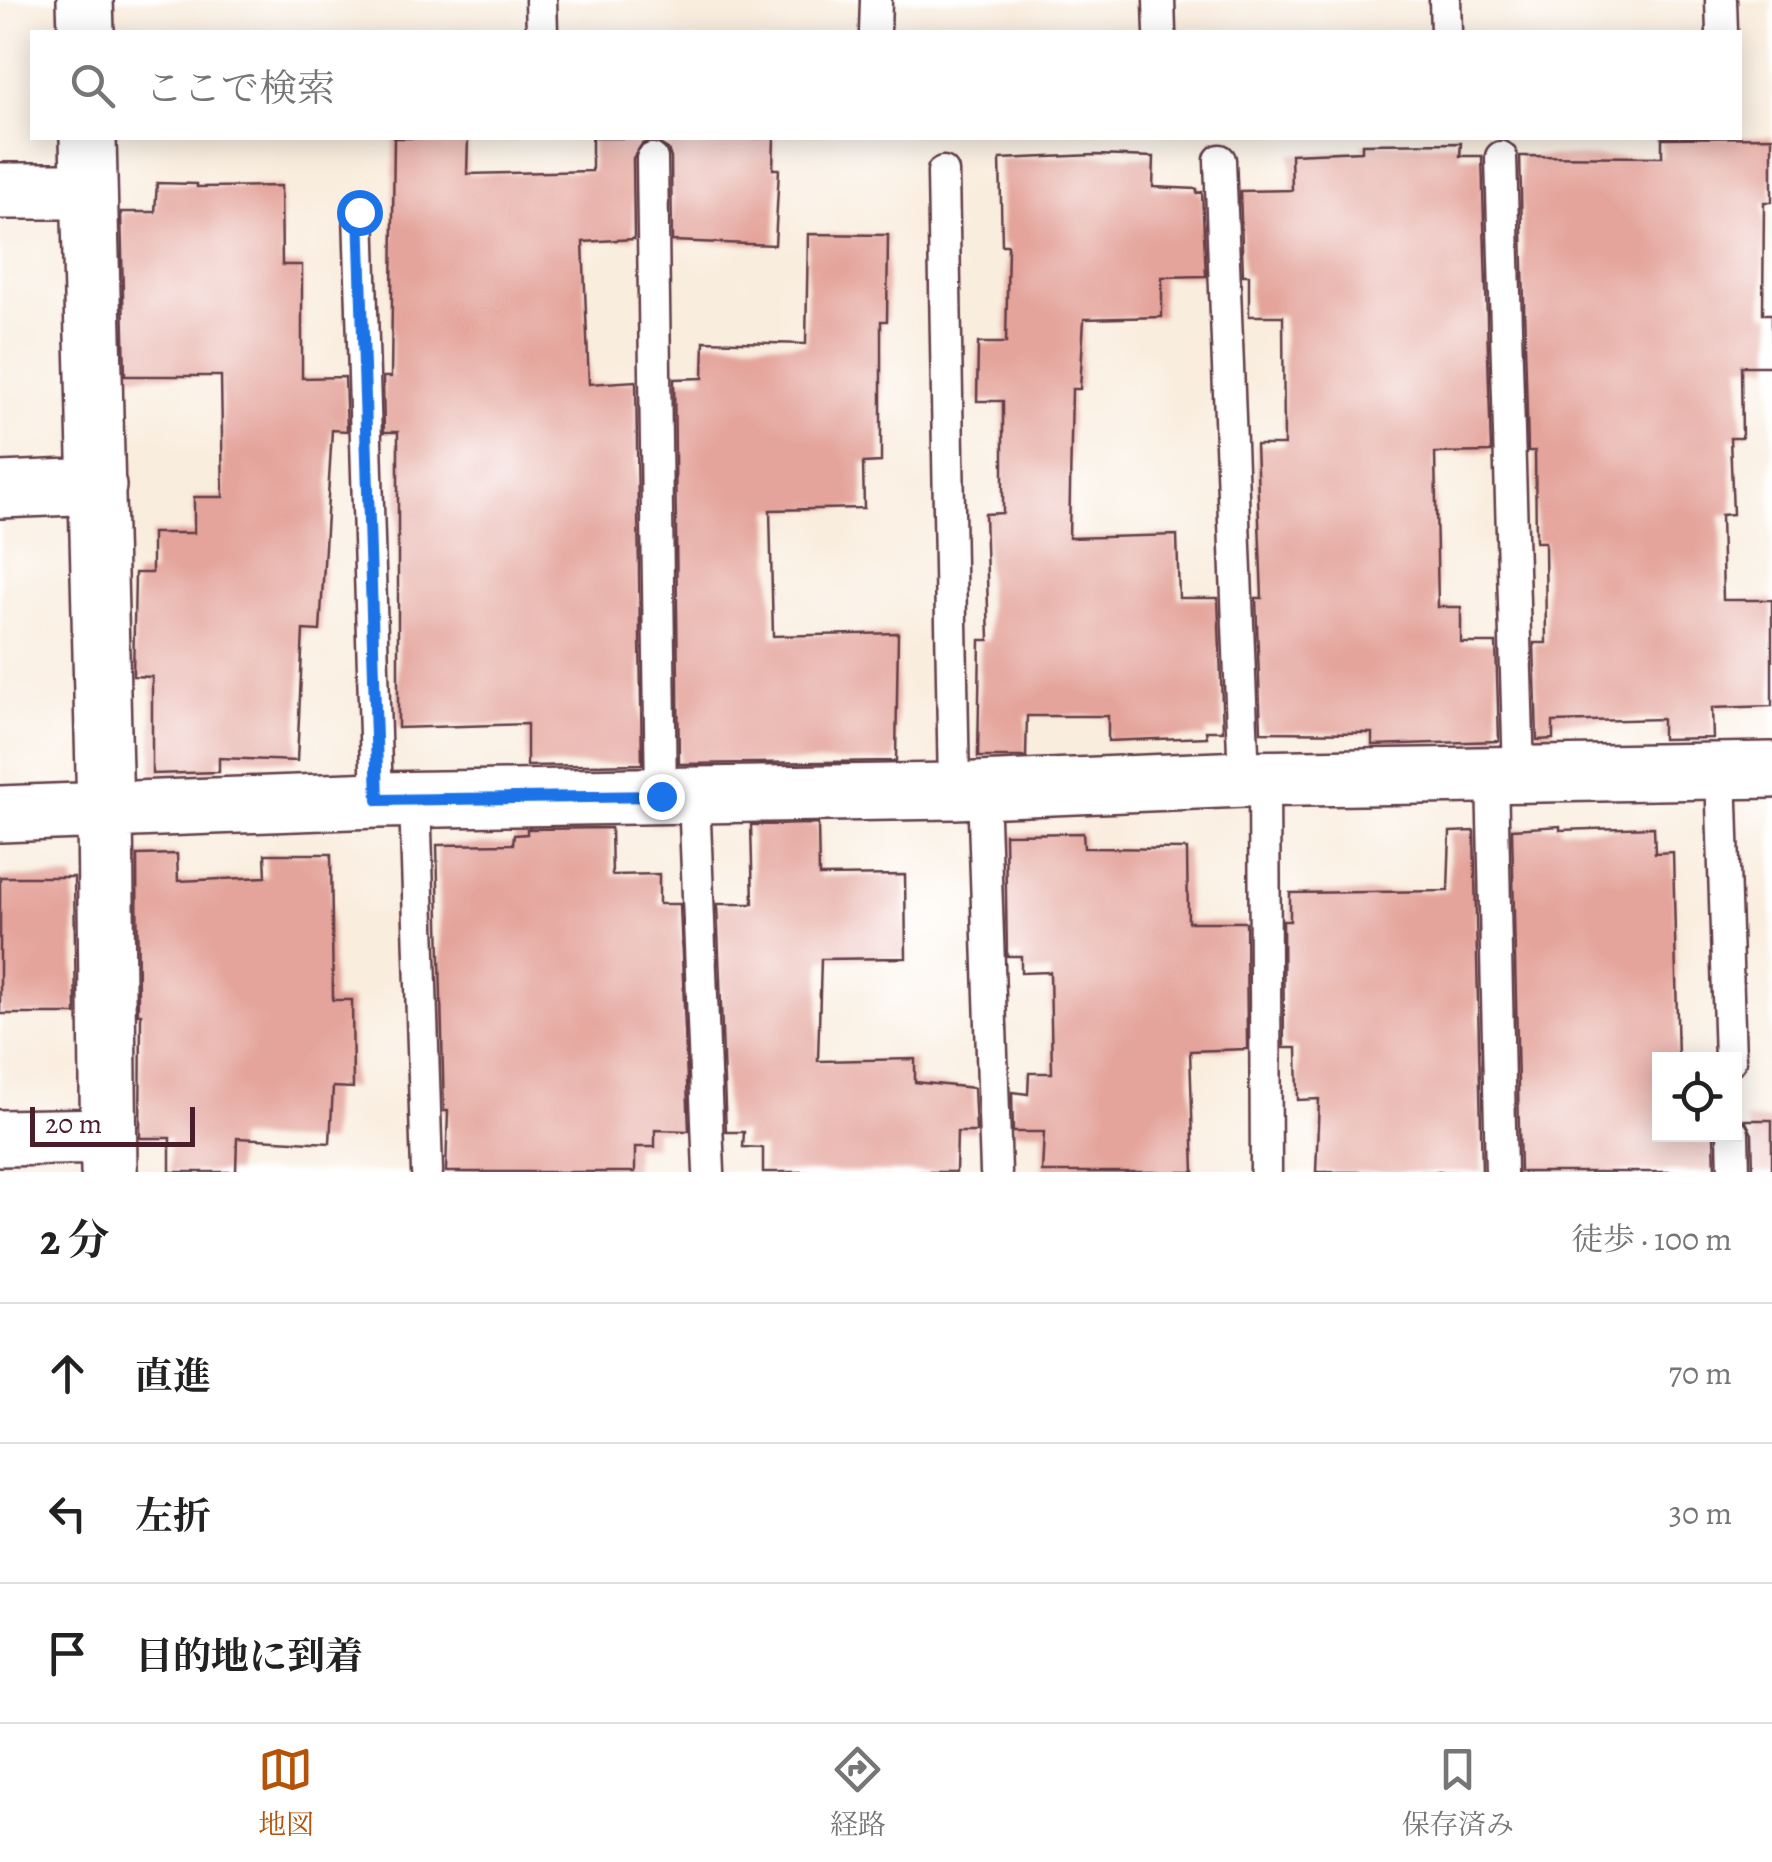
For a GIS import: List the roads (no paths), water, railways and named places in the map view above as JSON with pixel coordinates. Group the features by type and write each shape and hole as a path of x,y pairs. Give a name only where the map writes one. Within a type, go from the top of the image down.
{"street":[{"path":"85,0 86,30"},
{"path":"0,190 88,164 105,812 109,1154 0,1138"},
{"path":"0,490 98,486"},
{"path":"0,814 396,800 1746,770"}],"lane":[{"path":"542,0 542,30"},
{"path":"875,30 876,0"},
{"path":"1159,0 1160,30"},
{"path":"1445,0 1446,30"},
{"path":"1721,0 1722,30"},
{"path":"1500,157 1505,775 1501,1172"},
{"path":"652,160 678,796 709,1172"},
{"path":"1220,160 1254,779 1266,1172"},
{"path":"943,172 968,790 996,1172"},
{"path":"359,212 396,800 427,1172"},
{"path":"1730,1052 1746,770"},
{"path":"1732,1142 1734,1172"}]}
